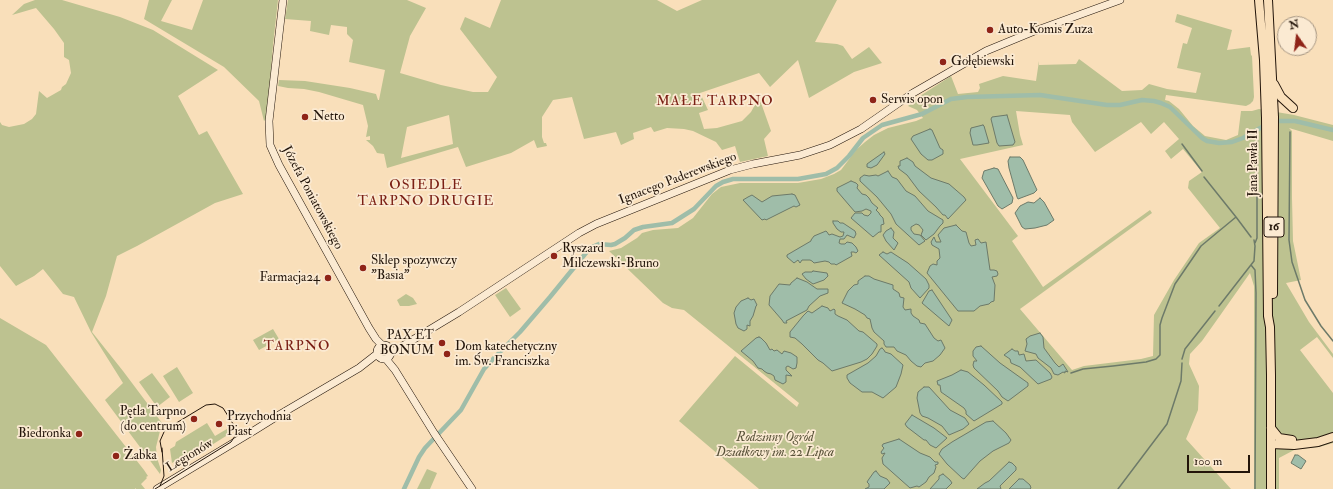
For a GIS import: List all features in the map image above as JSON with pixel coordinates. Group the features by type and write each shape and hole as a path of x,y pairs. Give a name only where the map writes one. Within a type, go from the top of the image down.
{"main road":[{"name":"Józefa Poniatowskiego","path":"283,0 269,121 270,145 279,165 369,328 370,336 384,353 436,436 472,489"},
{"name":"Ignacego Paderewskiego","path":"384,353 410,341 459,312 579,233 596,224 730,170 800,155 830,145 861,129 913,93 986,51 1011,40 1120,0"},
{"name":"Jana Pawła II","path":"1259,0 1270,118"},
{"name":"Jana Pawła II","path":"1268,0 1273,81 1270,118 1272,315 1270,327 1271,489"},
{"path":"1273,81 1281,97 1293,108"},
{"name":"Legionów","path":"157,489 255,430 281,418 316,394 359,368 374,363 384,353"},
{"path":"1271,428 1279,438 1311,442"},
{"path":"1271,444 1294,445 1333,437"}],"green space":[{"path":"35,0 62,0 120,17 153,30 218,70 178,96 199,135 207,131 243,194 215,203 117,256 106,296 92,332 165,427 160,431 156,447 157,458 161,470 160,474 105,400 123,383 91,332 74,297 63,294 43,269 16,286 0,266 0,122 2,125 9,127 24,124 32,119 36,114 39,91 47,98 61,90 66,84 71,73 69,60 64,57 64,43 36,8 12,15 24,4"},
{"path":"149,0 172,0 161,21 192,30 203,0 278,0 267,118 264,121 259,101 224,67 144,19"},
{"path":"288,0 407,0 426,8 410,36 400,73 441,85 473,92 488,92 497,77 460,29 465,17 490,28 501,0 657,0 677,11 702,0 837,0 815,42 843,46 852,59 869,47 882,63 854,72 809,98 798,60 770,87 759,73 700,93 708,110 699,113 704,129 717,128 742,121 751,112 757,101 760,100 771,131 764,139 768,156 740,162 735,146 722,150 716,142 693,131 684,129 667,128 654,132 651,127 633,133 634,139 621,145 616,132 584,139 572,97 553,100 542,117 542,137 547,146 537,148 534,140 511,153 466,167 458,147 387,168 384,154 377,153 373,146 366,140 370,140 370,136 366,137 368,126 363,105 319,92 278,86 279,80 305,81 350,88 376,94 379,100 385,70 349,62 353,40 347,34 347,27 331,25 329,35 310,31 311,21 285,19","holes":["449,115 453,144 401,158 407,127"]},
{"name":"Rodzinny Ogród Działkowy im. 22 Lipca","path":"1177,14 1232,30 1227,50 1250,47 1252,56 1254,97 1250,104 1246,106 1166,95 1165,100 1169,101 1179,109 1193,126 1205,136 1226,140 1238,135 1241,111 1252,111 1259,109 1294,115 1333,125 1333,141 1289,128 1292,131 1293,241 1301,280 1286,283 1309,322 1333,354 1333,358 1317,337 1300,350 1333,393 1333,443 1319,447 1296,449 1279,458 1279,489 1254,489 1254,286 1250,273 1202,341 1190,354 1189,364 1199,386 1198,410 1186,439 1231,489 759,489 679,421 735,356 797,407 799,403 684,310 672,308 663,303 609,251 621,248 642,233 653,230 678,228 693,218 712,194 721,187 740,183 798,183 821,179 834,174 841,170 856,150 874,135 888,128 923,118 917,110 908,106 920,96 951,76 958,94 978,92 980,88 979,84 1003,76 1036,81 1039,61 1039,65 1076,64 1079,59 1122,91 1142,90 1149,84 1167,89 1196,93 1201,73 1177,68 1183,43 1187,44 1192,28 1175,22","holes":["1016,111 1070,115 1072,122 1095,152 1141,122 1151,134 1164,122 1179,139 1165,151 1171,159 1183,149 1202,172 1189,181 1188,188 1220,228 1199,243 1174,280 1154,315 1153,356 1141,359 1084,366 1072,370 1020,309 1152,213 1150,210 1043,287 1012,241 1018,236 960,159 1023,145"]},
{"path":"506,288 521,309 510,317 495,295"},
{"path":"406,294 413,298 417,304 400,306 397,300"},
{"path":"0,318 46,345 144,470 148,476 141,484 145,489 0,489"},
{"path":"273,329 279,339 259,350 253,340"},
{"path":"177,367 193,393 179,402 163,376"},
{"path":"152,373 170,397 157,407 139,382"},
{"path":"207,423 215,436 232,426 234,431 183,463 180,458 172,463 170,449 175,446 176,442"},
{"path":"427,469 437,473 430,489 417,489"}],"shaded area":[{"path":"1007,115 1015,142 1013,145 999,146 991,119 992,117"},
{"path":"983,125 989,143 973,145 970,133 971,128"},
{"path":"930,129 932,130 940,148 943,150 943,154 932,160 928,160 921,154 911,139 913,136"},
{"path":"884,152 885,154 877,165 871,168 867,167 867,164"},
{"path":"1010,157 1020,157 1023,160 1037,190 1034,193 1018,199 1009,168 1008,161"},
{"path":"907,158 931,178 949,184 964,197 966,200 948,219 919,191 907,175 899,169 898,166 900,166 900,161"},
{"path":"994,168 998,169 1013,198 1012,203 1002,209 998,206 982,178 984,171"},
{"path":"888,171 892,177 897,179 906,191 915,196 928,211 943,220 943,223 934,234 926,240 921,235 923,230 919,225 916,224 911,227 914,234 920,235 925,241 919,245 896,224 891,214 877,197 860,181 860,178 864,175 878,176"},
{"path":"851,181 858,185 857,188 862,194 866,195 878,208 876,210 883,218 884,224 881,225 881,232 873,237 851,218 855,213 862,213 868,216 871,211 866,209 855,212 837,191 837,188"},
{"path":"752,195 762,202 772,196 795,195 800,205 796,207 794,206 766,220 762,220 743,200"},
{"path":"1040,198 1044,202 1054,220 1047,225 1025,229 1022,227 1015,213 1020,206 1028,202 1034,203"},
{"path":"833,221 843,223 855,231 856,234 854,238 847,235 844,239 840,239 839,243 852,243 858,251 856,253 851,252 852,256 836,265 825,261 814,263 810,260 802,260 800,263 798,260 794,263 787,257 787,255 811,241 814,236 826,231 829,235 832,234 840,237 843,236 844,232 837,229"},
{"path":"956,225 962,231 966,232 971,246 976,245 975,240 978,239 981,243 986,242 990,270 997,271 998,274 997,276 992,277 995,285 994,301 980,306 974,311 958,311 927,273 930,266 933,264 937,265 937,261 940,258 939,249 932,245 931,242 934,237 936,242 941,242 938,235 944,228"},
{"path":"891,228 894,232 893,238 898,243 894,250 883,235"},
{"path":"883,252 887,254 891,252 908,263 926,279 929,288 920,298 911,288 909,282 879,255"},
{"path":"813,271 827,273 828,276 824,280 813,284 802,274"},
{"path":"865,276 869,276 893,285 893,289 899,293 900,297 904,298 903,307 905,310 911,309 913,316 919,320 920,323 925,324 934,338 938,341 941,340 945,348 940,355 933,361 925,363 921,367 917,366 906,355 897,351 894,347 886,347 884,341 874,332 870,319 855,309 842,303 848,291 854,285 858,284 858,281"},
{"path":"797,278 807,282 817,289 828,289 828,293 820,296 809,306 807,310 786,321 787,323 784,323 769,305 770,296 779,284 790,285"},
{"path":"932,290 952,320 949,326 922,303 929,291"},
{"path":"748,298 751,300 754,299 757,305 750,321 750,326 747,325 747,329 744,331 738,328 734,313 736,307 741,301"},
{"path":"822,306 828,308 830,311 834,309 835,314 847,320 877,344 872,354 867,359 832,371 795,338 790,337 790,332 808,311 812,313"},
{"path":"1040,333 1043,337 1044,348 1059,367 1063,364 1068,372 1065,371 1065,373 1063,372 1058,375 1054,374 1051,368 1038,358 1036,354 1025,351 1027,344 1026,339"},
{"path":"759,337 766,343 770,350 777,350 782,354 784,351 797,357 796,368 793,369 788,366 786,367 786,370 792,376 786,375 786,382 783,384 775,380 774,376 771,374 758,368 753,361 741,351"},
{"path":"981,346 1000,363 1028,383 1028,386 1008,401 1002,397 998,391 974,368 974,361 977,361 973,356 973,351 976,347"},
{"path":"882,348 885,352 891,354 903,365 896,387 883,398 872,392 862,392 850,383 847,378 847,375 868,363"},
{"path":"1012,349 1018,351 1019,355 1024,354 1026,361 1036,360 1050,373 1052,377 1051,379 1038,384 1020,367 1011,363 1010,359 1004,355"},
{"path":"961,370 968,372 984,385 1002,402 1002,404 974,421 966,414 964,408 941,392 940,385 938,385 937,381"},
{"path":"924,387 929,387 950,410 965,418 969,424 963,429 949,435 942,426 922,416 917,398 918,392"},
{"path":"912,415 934,428 947,438 936,448 930,445 926,440 924,440 905,424"},
{"path":"993,421 1011,440 1009,443 993,451 980,461 964,479 962,478 939,454 942,449 952,442 986,422"},
{"path":"899,439 920,453 930,457 935,462 938,462 938,464 935,465 936,467 934,473 919,487 917,486 910,488 883,464 882,458 885,453 882,454 881,452 884,448 882,446 883,444"},
{"path":"1295,455 1298,455 1306,461 1301,469 1291,463"},
{"path":"1009,462 1016,467 1016,470 1000,486 1001,489 977,489 989,481"},
{"path":"876,471 890,483 884,489 865,489 869,487 867,482"},
{"path":"943,474 952,483 946,489 930,489 939,479 939,476"},
{"path":"1019,479 1023,479 1030,485 1031,488 1009,489"}],"waterway":[{"path":"404,489 419,457 425,448 461,410 484,369 520,332 590,248 599,244 615,244 634,230 643,227 672,223 694,209 716,186 723,182 733,179 798,179 826,174 837,168 849,156 863,138 882,125 922,114 951,99 967,97 1040,95 1107,105 1120,105 1142,100 1154,101 1170,107 1202,138 1207,141 1219,143 1232,142 1243,138 1262,127 1278,121 1295,121 1333,130"},
{"path":"1290,132 1289,240 1292,262 1305,300 1321,326 1333,341"},
{"path":"1255,243 1257,238 1257,142"},
{"path":"1182,144 1202,171"},
{"path":"1071,373 1083,369 1146,362 1156,359 1160,355 1160,325 1175,284 1201,246 1236,217 1204,177"},
{"path":"1236,217 1251,237"},
{"path":"1219,306 1254,261 1254,240"},
{"path":"1251,265 1255,270 1256,293 1255,489"},
{"path":"1182,359 1185,349 1215,311"},
{"path":"1118,489 1167,424 1181,381 1182,363"}],"tram line":[{"path":"155,489 231,442 235,436 235,427 223,408 215,404 206,405 168,428 164,432 160,441 162,452"},
{"path":"160,486 164,476 162,448"}],"place":[{"name":"Auto-Komis Zuza","path":"990,30"},
{"name":"Gołębiewski","path":"943,62"},
{"name":"Serwis opon","path":"873,100"},
{"name":"Netto","path":"305,117"},
{"name":"Ryszard Milczewski-Bruno","path":"554,256"},
{"name":"Sklep spozywczy \"Basia\"","path":"363,268"},
{"name":"Farmacja24","path":"328,278"},
{"name":"PAX ET BONUM","path":"442,343"},
{"name":"Dom katechetyczny im. Św. Franciszka","path":"447,354"},
{"name":"Pętla Tarpno (do centrum)","path":"194,419"},
{"name":"Przychodnia Piast","path":"219,424"},
{"name":"Biedronka","path":"79,434"},
{"name":"Żabka","path":"116,456"}],"district":[{"name":"MAŁE TARPNO","path":"715,102"},
{"name":"OSIEDLE TARPNO DRUGIE","path":"426,194"},
{"name":"TARPNO","path":"297,347"}]}
